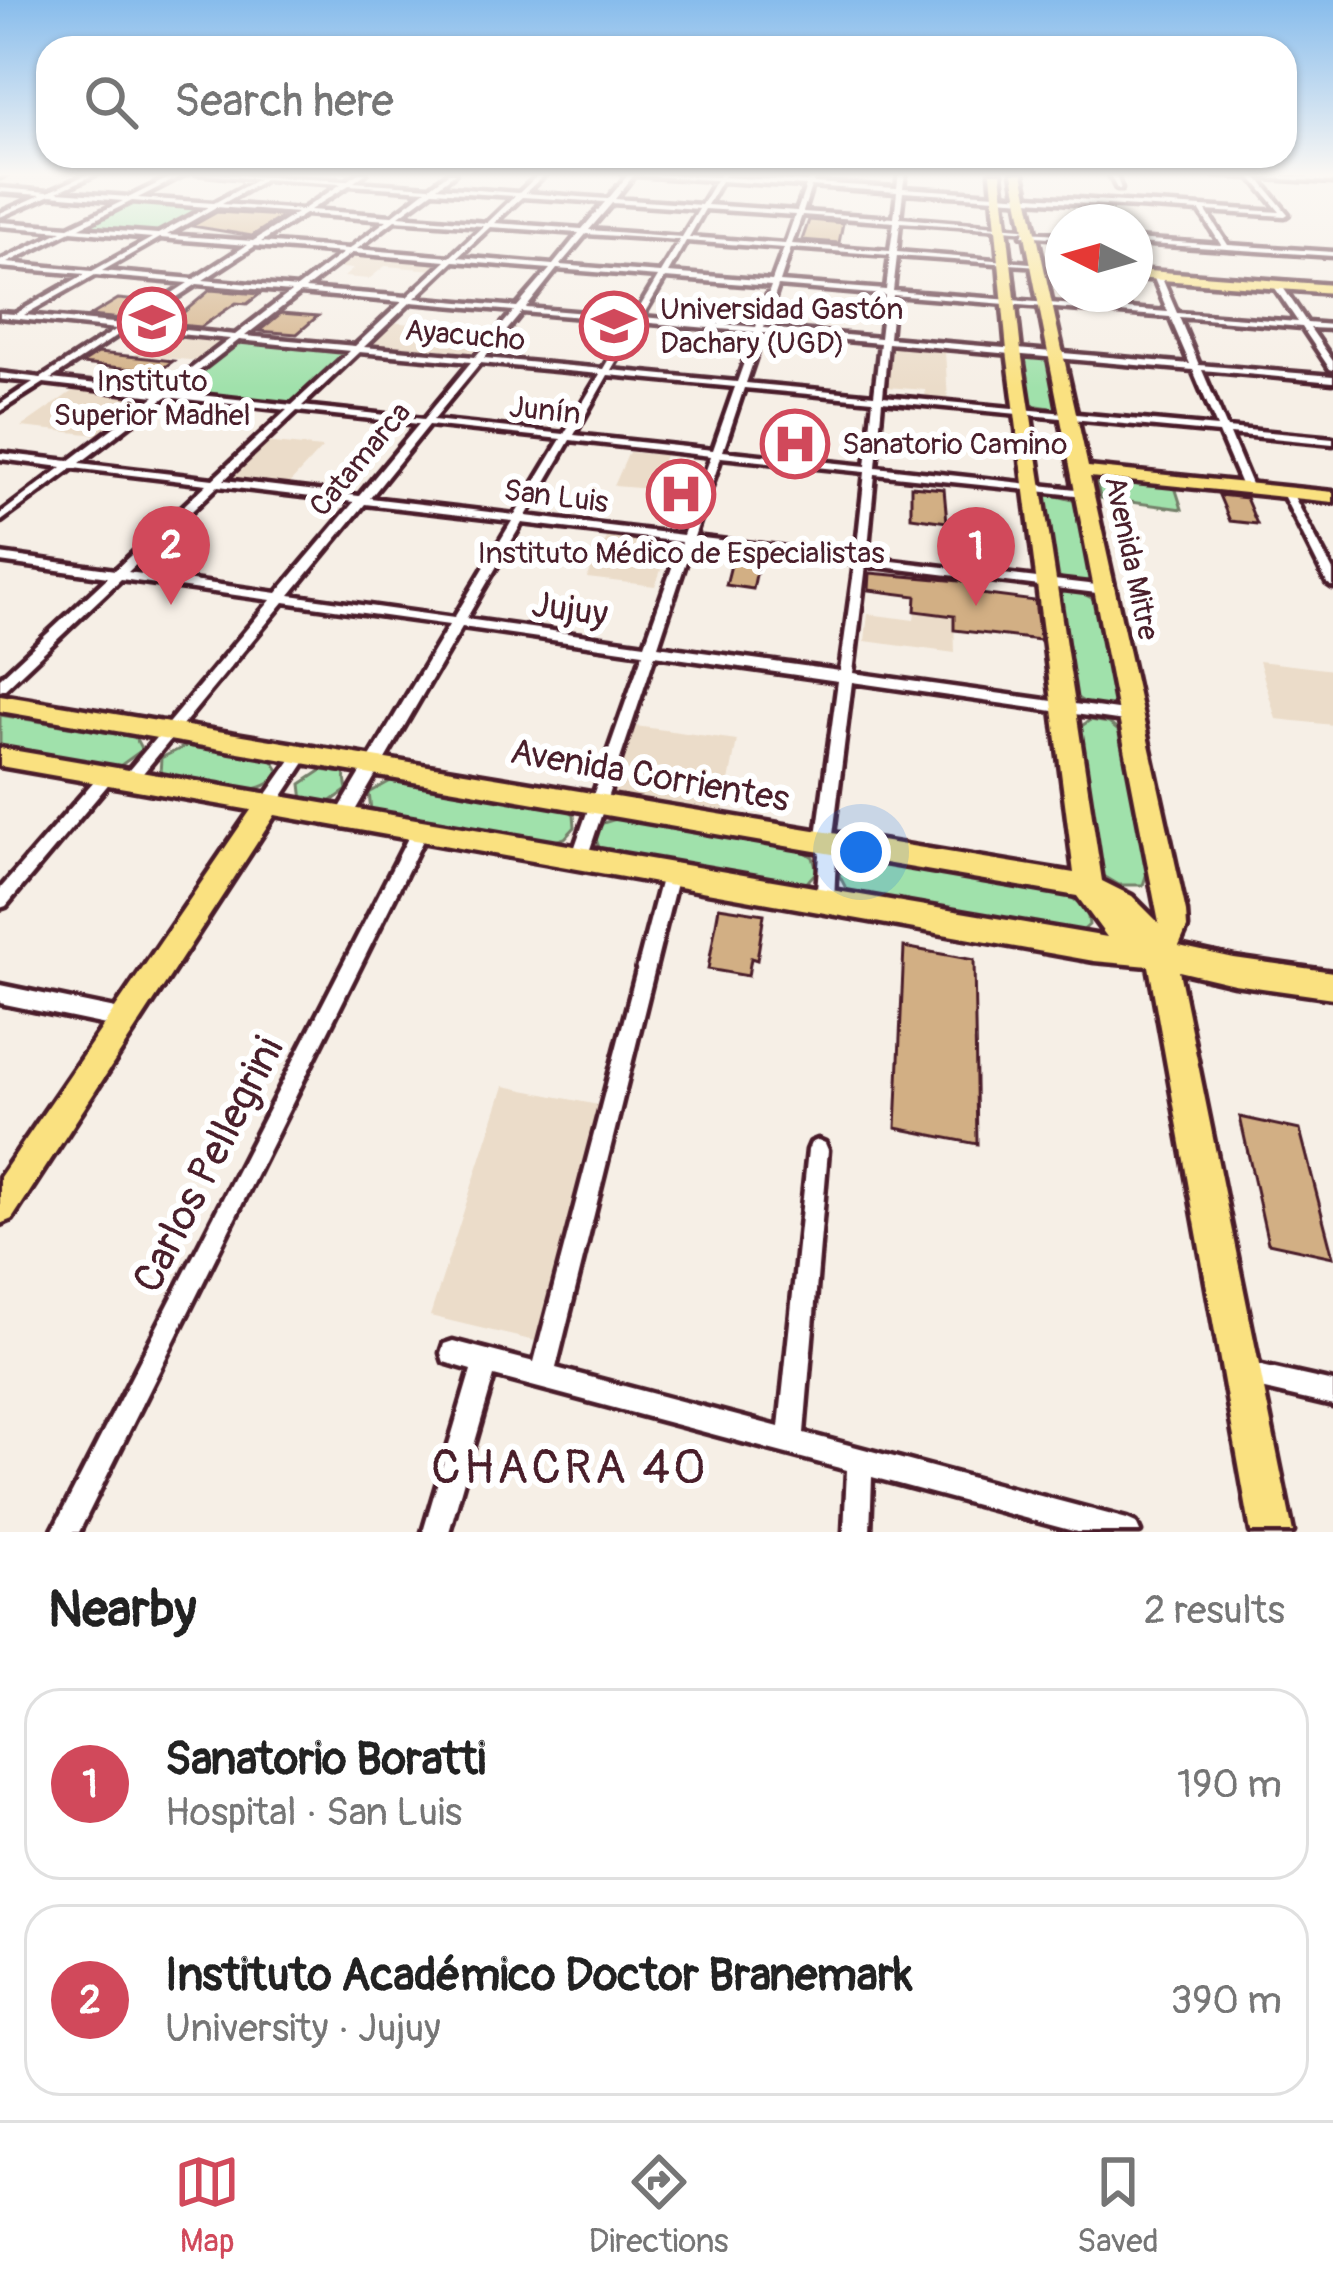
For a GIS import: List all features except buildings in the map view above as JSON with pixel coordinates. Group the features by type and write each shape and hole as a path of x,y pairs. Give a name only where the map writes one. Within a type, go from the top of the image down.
{"main road":[{"path":"1004,244 1014,351 1088,887"},
{"name":"Avenida Mitre","path":"1036,244 1045,293"},
{"path":"1153,276 1333,289"},
{"name":"Avenida Mitre","path":"1047,312 1172,912 1169,943 1160,955"},
{"path":"1082,482 1333,497"},
{"name":"Avenida Corrientes","path":"0,703 1088,887 1108,895 1142,920 1160,955"},
{"path":"0,758 1333,985"},
{"path":"0,1207 269,804"},
{"path":"1160,955 1272,1532"}],"street":[{"path":"0,265 40,244"},
{"path":"0,326 145,244"},
{"path":"0,408 252,244"},
{"path":"259,244 1045,307"},
{"path":"0,519 360,244"},
{"path":"0,686 466,244"},
{"name":"Catamarca","path":"0,901 169,732 573,244"},
{"path":"343,817 678,244"},
{"path":"766,244 1043,266"},
{"path":"825,902 824,842 861,560 893,244"},
{"path":"1188,244 1333,254"},
{"path":"579,858 786,246"},
{"path":"0,265 1333,379"},
{"path":"1157,276 1248,489"},
{"path":"1277,285 1333,367"},
{"path":"1124,312 1333,327"},
{"name":"Ayacucho","path":"0,315 1333,441"},
{"name":"Junín","path":"0,376 1036,488 1082,482"},
{"path":"1029,440 1074,445"},
{"name":"San Luis","path":"0,456 1105,590"},
{"path":"1287,493 1333,583"},
{"name":"Jujuy","path":"0,559 1131,717"},
{"path":"269,804 303,754"},
{"name":"Carlos Pellegrini","path":"65,1532 420,830"},
{"path":"542,1377 670,874"},
{"path":"0,994 125,1020"},
{"path":"790,1443 818,1150"},
{"path":"453,1353 1126,1532"},
{"path":"436,1532 486,1362"},
{"path":"1241,1373 1333,1394"},
{"path":"857,1532 860,1461"}],"shaded area":[{"path":"353,252 447,259 435,270 385,266 369,279 344,277 353,269 333,267"},
{"path":"390,322 496,332 475,356 365,345"},
{"path":"163,335 228,341 201,361 134,355"},
{"path":"891,346 945,351 948,401 926,399 925,390 887,387"},
{"path":"74,390 148,398 98,435 21,427"},
{"path":"265,442 322,448 288,485 227,478"},
{"path":"629,452 665,455 651,489 614,486"},
{"path":"608,536 671,544 655,586 587,578"},
{"path":"915,611 954,616 955,653 865,641 868,614 914,620"},
{"path":"1259,661 1333,670 1333,725 1276,719"},
{"path":"628,725 737,740 722,818 604,800"},
{"path":"504,1086 598,1105 539,1342 430,1316"}],"green space":[{"path":"238,339 353,350 292,407 166,393"},
{"path":"1036,356 1054,361 1062,410 1032,405 1024,359"},
{"path":"1096,479 1175,487 1182,509 1100,498"},
{"path":"1050,494 1080,502 1092,579 1072,582 1053,572 1042,498"},
{"path":"1065,591 1080,592 1099,602 1119,699 1110,707 1093,708 1071,694 1057,597"},
{"path":"0,715 135,737 142,750 117,768 0,751"},
{"path":"1090,720 1109,723 1122,734 1149,867 1143,885 1119,885 1097,872 1076,730"},
{"path":"190,744 271,758 280,772 271,782 242,791 206,788 160,774 161,758"},
{"path":"322,770 344,773 347,790 326,805 303,801 301,784"},
{"path":"396,778 562,805 574,814 575,827 565,838 549,843 371,810 369,793"},
{"path":"619,818 799,848 813,857 817,871 803,887 601,853 594,834 603,823"},
{"path":"861,858 1064,892 1087,909 1089,925 1078,935 850,896 839,875 845,863"}],"place":[{"name":"Instituto Superior Madhel","path":"152,322"},
{"name":"Universidad Gastón Dachary (UGD)","path":"614,326"},
{"name":"Sanatorio Camino","path":"795,444"},
{"name":"Instituto Médico de Especialistas","path":"681,494"},
{"name":"Instituto Académico Doctor Branemark","path":"171,605"},
{"name":"Sanatorio Boratti","path":"976,606"}],"district":[{"name":"CHACRA 40","path":"570,1466"}]}
